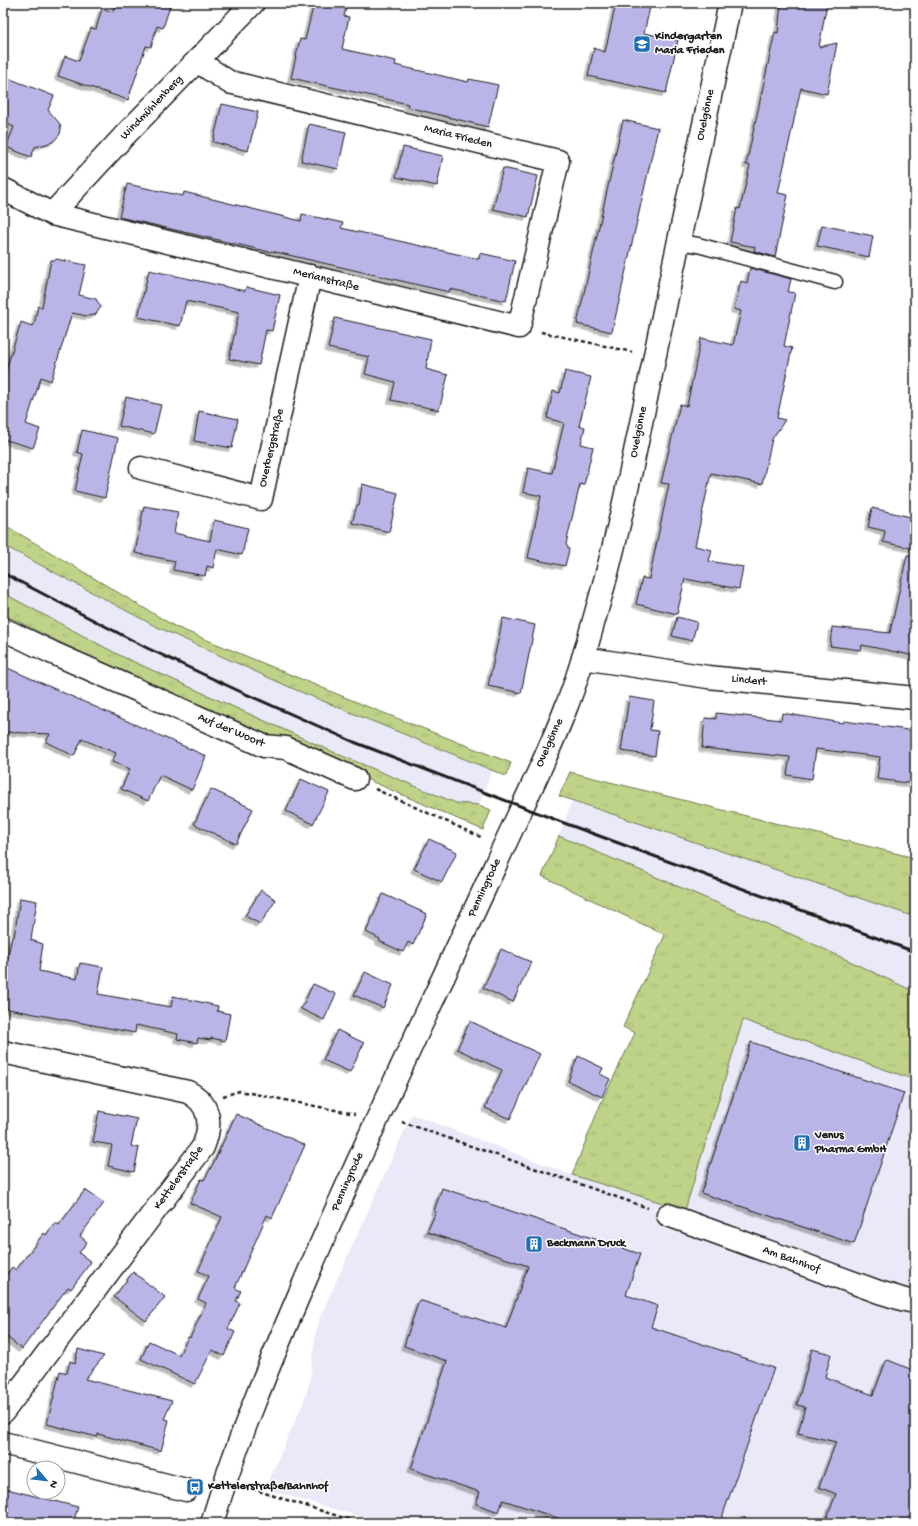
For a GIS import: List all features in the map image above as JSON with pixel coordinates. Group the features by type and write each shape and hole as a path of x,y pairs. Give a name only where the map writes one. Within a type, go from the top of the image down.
{"street":[{"name":"Windmühlenberg","path":"52,214 126,134 252,3"},
{"name":"Ovelgönne","path":"503,848 564,712 583,658 605,582 632,466 730,3"},
{"name":"Maria Frieden","path":"197,61 228,82 558,161 519,327"},
{"name":"Merianstraße","path":"3,189 52,214 519,327"},
{"name":"Overbergstraße","path":"141,468 261,499 310,276"},
{"name":"Auf der Woort","path":"3,629 53,653 264,746 286,748 355,779"},
{"name":"Lindert","path":"583,658 708,677 915,698"},
{"name":"Penningrode","path":"212,1523 219,1499 268,1368 323,1238 368,1117 503,848"},
{"path":"3,1052 188,1092 196,1096 202,1102"},
{"name":"Kettelerstraße","path":"3,1412 203,1147 208,1135 209,1126 208,1118 202,1102"},
{"name":"Am Bahnhof","path":"668,1215 879,1292 915,1302"},
{"path":"3,1443 186,1490"}],"lane":[{"path":"679,242 835,282"}],"path":[{"path":"519,327 654,357"},
{"path":"355,779 482,838"},
{"path":"202,1102 240,1091 368,1117 397,1120 668,1215"},
{"path":"252,1490 360,1523"}],"shaded area":[{"path":"3,545 155,626 296,690 492,771 479,805 456,803 340,755 121,656 3,593"},
{"path":"572,801 915,917 915,992 807,941 559,836"},
{"path":"743,1020 915,1080 915,1523 382,1523 265,1489 303,1403 310,1380 315,1337 320,1317 412,1114 572,1175 685,1210"}],"green space":[{"path":"3,524 176,627 366,706 511,763 506,776 296,690 155,626 3,545"},
{"path":"3,593 121,656 340,755 456,803 479,805 491,810 483,830 107,666 3,614"},
{"path":"570,772 915,858 915,917 559,796"},
{"path":"559,836 807,941 915,992 915,1080 743,1020 685,1210 572,1175 601,1103 635,1033 623,1027 665,935 542,876"}],"building":[{"path":"116,3 171,3 163,28 157,26 151,47 146,46 128,100 58,76 65,56 79,61 91,28 96,29 102,8 113,12"},
{"path":"314,3 347,3 344,16 349,17 342,49 396,61 395,65 468,82 469,79 498,85 488,127 407,107 408,104 291,78 300,39 305,40"},
{"name":"Kindergarten Maria Frieden","path":"616,3 651,3 644,33 678,40 666,93 588,76 594,48 605,52"},
{"path":"781,3 827,3 819,47 837,43 827,94 801,88 778,193 788,195 775,257 754,251 755,247 730,242 737,208 740,209 750,165 746,165 775,32 778,33"},
{"path":"8,78 54,96 48,110 60,124 60,134 53,142 35,147 31,157 6,147 14,127 3,122 3,91"},
{"path":"222,104 258,112 248,151 213,142"},
{"path":"623,120 658,128 612,332 577,324"},
{"path":"309,124 346,132 338,169 301,161"},
{"path":"403,147 443,156 437,186 396,177"},
{"path":"503,168 538,176 528,217 493,209"},
{"path":"127,184 183,196 184,192 301,221 302,214 343,223 341,228 479,259 480,253 515,261 506,301 450,289 449,292 119,217"},
{"path":"822,225 873,236 869,257 817,246"},
{"path":"56,259 86,265 79,295 96,299 101,307 95,315 87,316 72,313 51,381 41,377 26,424 40,429 33,448 3,439 3,380 21,322 32,326 34,325 38,306 42,307 51,260"},
{"path":"750,268 791,279 788,292 795,293 784,346 792,348 777,418 785,420 772,439 762,484 711,473 695,546 712,550 709,561 743,567 739,589 685,579 677,614 636,604 642,578 649,579 669,484 661,483 680,404 687,406 701,338 733,345 741,311 734,309 741,281 747,283"},
{"path":"149,270 245,291 246,287 280,295 272,331 266,330 259,365 229,359 239,312 186,301 180,326 138,317"},
{"path":"335,318 431,339 426,369 448,375 439,410 391,400 395,382 365,374 369,357 328,348"},
{"path":"565,371 591,377 579,426 585,427 581,444 593,447 584,485 580,484 566,544 569,550 565,566 528,558 541,496 523,492 528,468 552,473 564,423 547,418 553,391 560,393"},
{"path":"126,397 161,405 154,434 119,426"},
{"path":"199,411 238,419 232,448 194,441"},
{"path":"82,430 118,438 105,498 75,491 83,454 77,452"},
{"path":"362,484 398,493 389,532 352,523 357,505 359,506"},
{"path":"144,506 178,512 174,533 210,541 214,520 248,528 242,555 217,549 213,568 207,566 205,576 173,570 175,561 135,553"},
{"path":"872,508 915,518 915,549 883,542 885,531 868,527"},
{"path":"907,555 915,555 915,656 862,645 861,650 830,646 832,627 890,633"},
{"path":"677,617 697,622 692,641 672,636"},
{"path":"503,618 535,625 521,693 488,686"},
{"path":"3,666 206,756 192,790 160,775 148,801 121,789 130,769 112,762 116,753 82,739 74,756 46,742 50,734 3,732"},
{"path":"629,697 654,701 650,730 658,731 655,756 621,751"},
{"path":"716,713 781,720 782,713 843,723 844,721 915,731 915,784 877,779 880,757 816,749 812,779 787,775 790,757 702,748 705,718 716,719"},
{"path":"301,779 329,792 313,824 286,811"},
{"path":"211,789 253,809 236,844 194,824"},
{"path":"429,839 457,852 442,882 414,869"},
{"path":"261,890 276,900 260,924 245,916"},
{"path":"383,894 427,914 413,945 408,942 403,952 379,941 380,939 366,932"},
{"path":"20,898 37,901 31,940 43,944 39,971 77,979 80,963 103,967 98,994 171,1007 173,996 218,1006 217,1011 230,1014 225,1041 211,1038 211,1040 198,1038 197,1043 177,1039 178,1034 136,1025 135,1033 3,1008 3,960 7,960 12,937 14,937"},
{"path":"501,949 531,962 513,1002 483,988"},
{"path":"365,972 393,985 383,1008 354,995"},
{"path":"313,984 336,994 324,1020 301,1009"},
{"path":"470,1021 540,1054 510,1119 485,1108 502,1070 457,1049"},
{"path":"337,1030 364,1043 350,1072 323,1060"},
{"name":"Venus Pharma GmbH","path":"751,1042 904,1093 854,1244 701,1193"},
{"path":"578,1056 603,1068 600,1074 610,1079 602,1097 568,1081"},
{"path":"99,1111 137,1119 131,1146 139,1148 134,1172 108,1166 112,1145 93,1142"},
{"path":"236,1114 305,1145 272,1218 267,1215 235,1288 241,1291 236,1301 240,1303 228,1329 235,1332 224,1356 212,1350 195,1384 141,1359 149,1341 179,1355 188,1337 190,1338 206,1303 198,1299 209,1276 198,1271 222,1217 190,1203 201,1179 204,1180 213,1164"},
{"path":"442,1188 640,1254 626,1295 658,1306 651,1327 774,1368 720,1523 573,1523 503,1500 499,1512 476,1504 480,1492 411,1469 447,1361 404,1346 419,1300 506,1328 528,1266 427,1232 436,1212 434,1211"},
{"path":"85,1190 104,1203 80,1236 87,1242 79,1253 91,1262 71,1289 68,1287 22,1349 3,1334 3,1279 12,1267 16,1270 44,1233 46,1235 55,1223 59,1225"},
{"path":"133,1272 165,1297 146,1321 114,1297"},
{"path":"78,1349 104,1356 85,1379 172,1401 164,1419 169,1420 161,1451 98,1434 97,1437 47,1424 60,1371 67,1373 70,1361 75,1363"},
{"path":"812,1349 831,1354 825,1377 873,1395 886,1361 888,1360 915,1371 915,1523 825,1523 836,1494 819,1487 836,1442 798,1433 805,1407 797,1405"},
{"path":"3,1488 26,1494 26,1500 50,1500 78,1507 73,1523 3,1523"}],"railway":[{"path":"3,573 147,648 354,742 564,823 915,952"}],"place":[{"name":"Kindergarten Maria Frieden","path":"642,44"},
{"name":"Venus Pharma GmbH","path":"802,1143"},
{"name":"Beckmann Druck","path":"534,1244"},
{"name":"Kettelerstraße/Bahnhof","path":"195,1487"}]}
